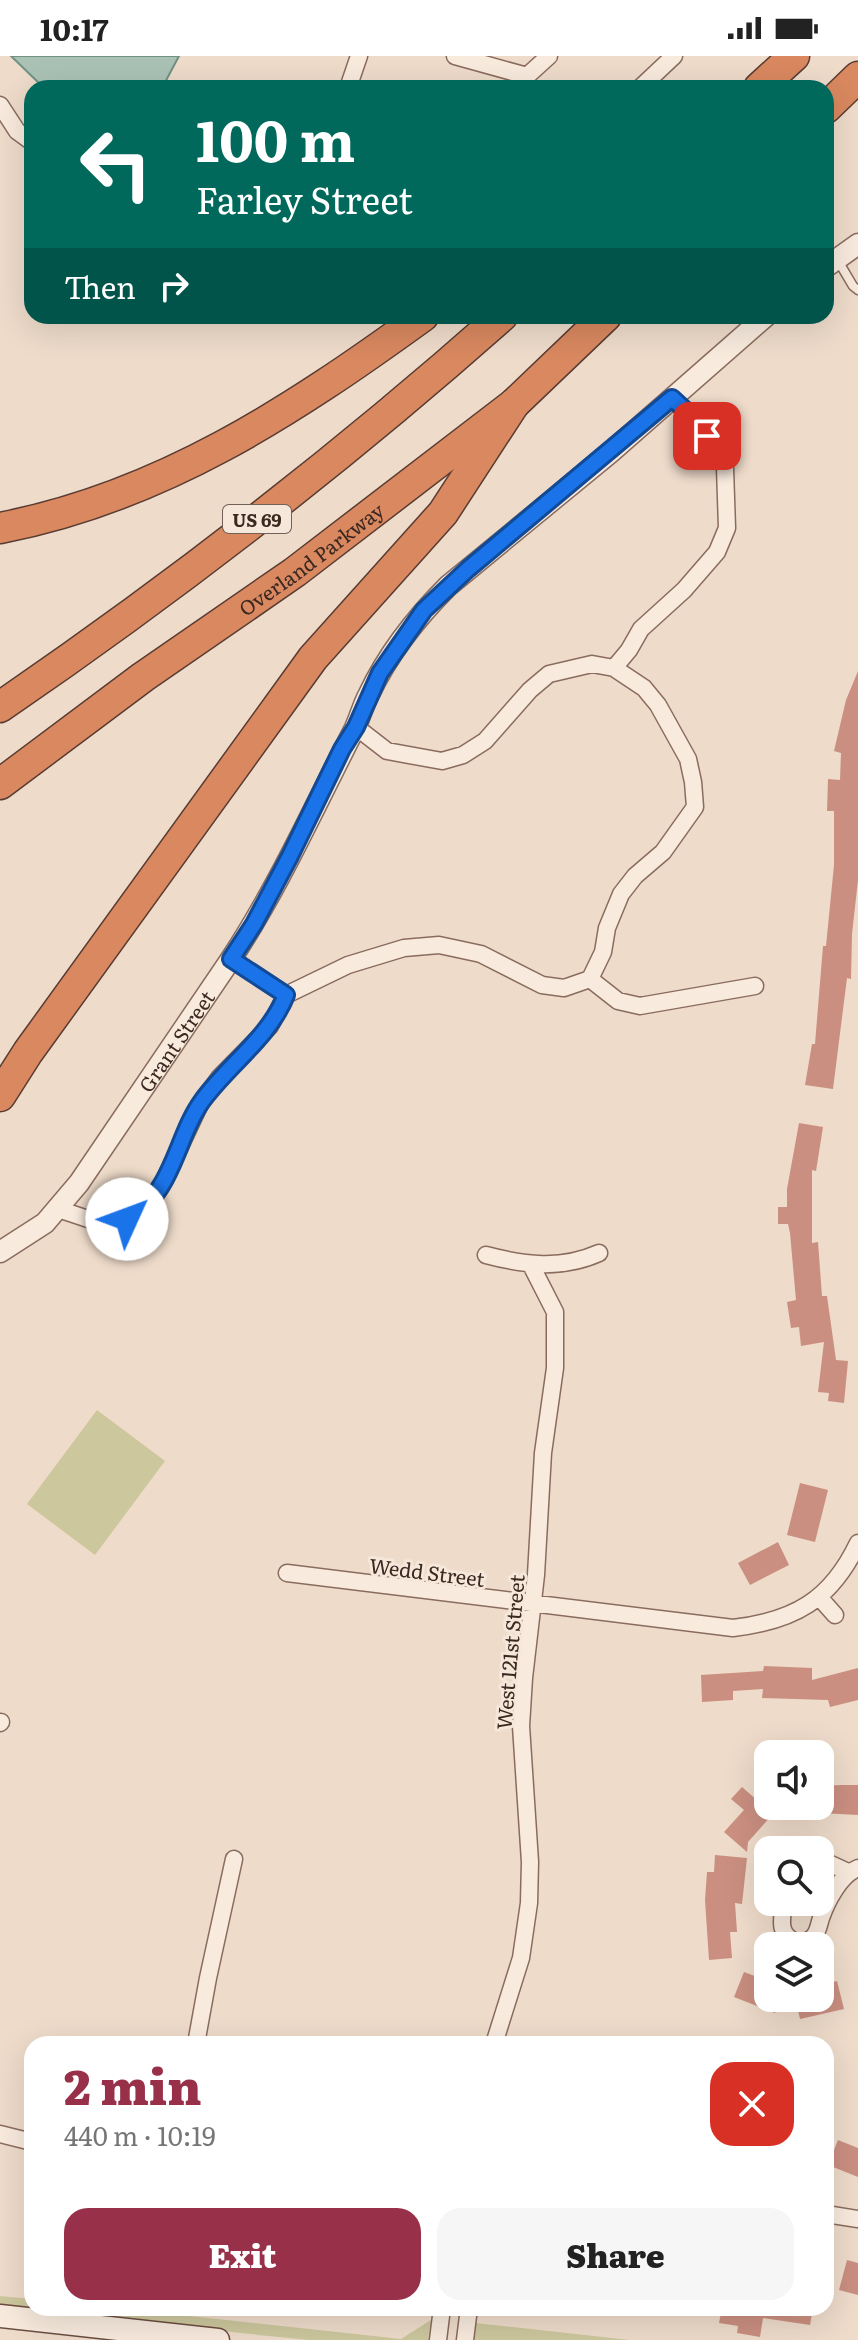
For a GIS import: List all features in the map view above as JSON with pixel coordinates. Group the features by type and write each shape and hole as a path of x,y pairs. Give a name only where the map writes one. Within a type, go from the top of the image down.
{"highway":[{"path":"834,100 858,77"},
{"path":"0,528 63,514 189,466 254,430 411,324"},
{"name":"US 69","path":"0,707 185,576 413,395 493,324"},
{"name":"Overland Parkway","path":"0,784 143,677 295,572 514,404 598,324"},
{"path":"0,1096 28,1052 313,658 443,513 514,404"}],"main road":[{"path":"0,2316 218,2340"}],"street":[{"path":"351,80 359,56"},
{"path":"455,56 527,76 549,56"},
{"path":"648,80 674,56"},
{"path":"0,105 17,131 24,136"},
{"path":"834,260 858,244"},
{"name":"Grant Street","path":"0,1252 33,1234 58,1209 231,959 254,924 356,727 380,673 424,610 478,560 611,452 757,324"},
{"path":"614,668 641,629 684,590 717,552 727,528 725,468 698,422 672,398"},
{"path":"58,1209 103,1224 127,1219 147,1204 162,1185 200,1104 219,1078 270,1026 286,995 348,965 404,948 439,945 481,954 542,985 564,988 590,979 603,952 607,928 621,894 635,876 663,852 695,807 688,759 658,705 644,688 614,668 592,664 549,674 530,690 485,741 463,755 442,761 387,751 356,727"},
{"path":"231,959 286,995"},
{"path":"590,979 618,1001 640,1006 755,986"},
{"path":"486,1255 531,1265 571,1263 599,1253"},
{"name":"West 121st Street","path":"497,2036 521,1958 529,1903 530,1862 521,1726 543,1453 553,1393 556,1343 555,1312 531,1265"},
{"path":"835,1615 819,1597 837,1581 858,1543"},
{"name":"Wedd Street","path":"287,1573 705,1626 748,1626 803,1610 819,1597"},
{"path":"197,2036 234,1859"},
{"path":"834,1864 853,1870 834,1896"},
{"path":"782,1916 783,1933 796,1942 814,1936 822,1916"},
{"path":"0,2134 24,2140"},
{"path":"834,2216 858,2219"},
{"path":"438,2340 441,2316"},
{"path":"465,2340 468,2316"}],"lane":[{"path":"834,265 858,290"}],"shaded area":[{"path":"11,56 179,56 166,80 36,80"},
{"path":"97,1410 165,1461 95,1555 27,1504"},
{"path":"0,2296 24,2298 24,2310 0,2308"},
{"path":"77,2316 189,2316 401,2339 431,2320 428,2340 308,2340"},
{"path":"475,2323 630,2340 473,2340"}],"building":[{"path":"858,671 858,880 851,979 847,978 833,1089 805,1085 812,1044 815,1044 834,865 834,811 827,811 828,779 840,780 841,753 834,751 846,700"},
{"path":"799,1123 823,1127 816,1171 812,1170 812,1243 818,1242 822,1296 827,1296 836,1360 848,1361 844,1403 828,1401 829,1393 818,1392 824,1342 801,1346 799,1327 791,1328 787,1302 796,1300 790,1233 788,1224 778,1224 778,1207 787,1207 787,1189"},
{"path":"800,1483 828,1490 815,1542 787,1535"},
{"path":"778,1542 789,1565 750,1585 738,1563"},
{"path":"764,1666 812,1668 812,1680 858,1668 858,1700 830,1707 828,1700 762,1698 763,1689 733,1691 733,1700 702,1702 701,1675 763,1671"},
{"path":"858,1785 858,1815 834,1814 834,1786"},
{"path":"742,1787 754,1797 754,1820 768,1820 748,1842 747,1852 724,1832 744,1810 731,1799"},
{"path":"715,1855 747,1858 742,1904 735,1903 737,1932 730,1932 732,1958 709,1960 705,1900 707,1872 714,1872"},
{"path":"744,1972 754,1976 754,2005 734,1997"},
{"path":"837,1981 844,2009 834,2011 834,1982"},
{"path":"798,2012 831,2012 800,2019"},
{"path":"838,2140 858,2148 858,2177 834,2167 834,2150"},
{"path":"847,2260 858,2263 858,2295 839,2290"},
{"path":"720,2316 812,2316 810,2325 763,2318 760,2337 737,2333 738,2326 719,2323"}],"route":[{"path":"127,1219 147,1204 162,1185 200,1104 219,1078 270,1026 280,1011 286,995 231,959 254,924 290,856 342,749 356,727 367,696 390,656 424,610 448,586 672,398 698,422 707,436"}]}
